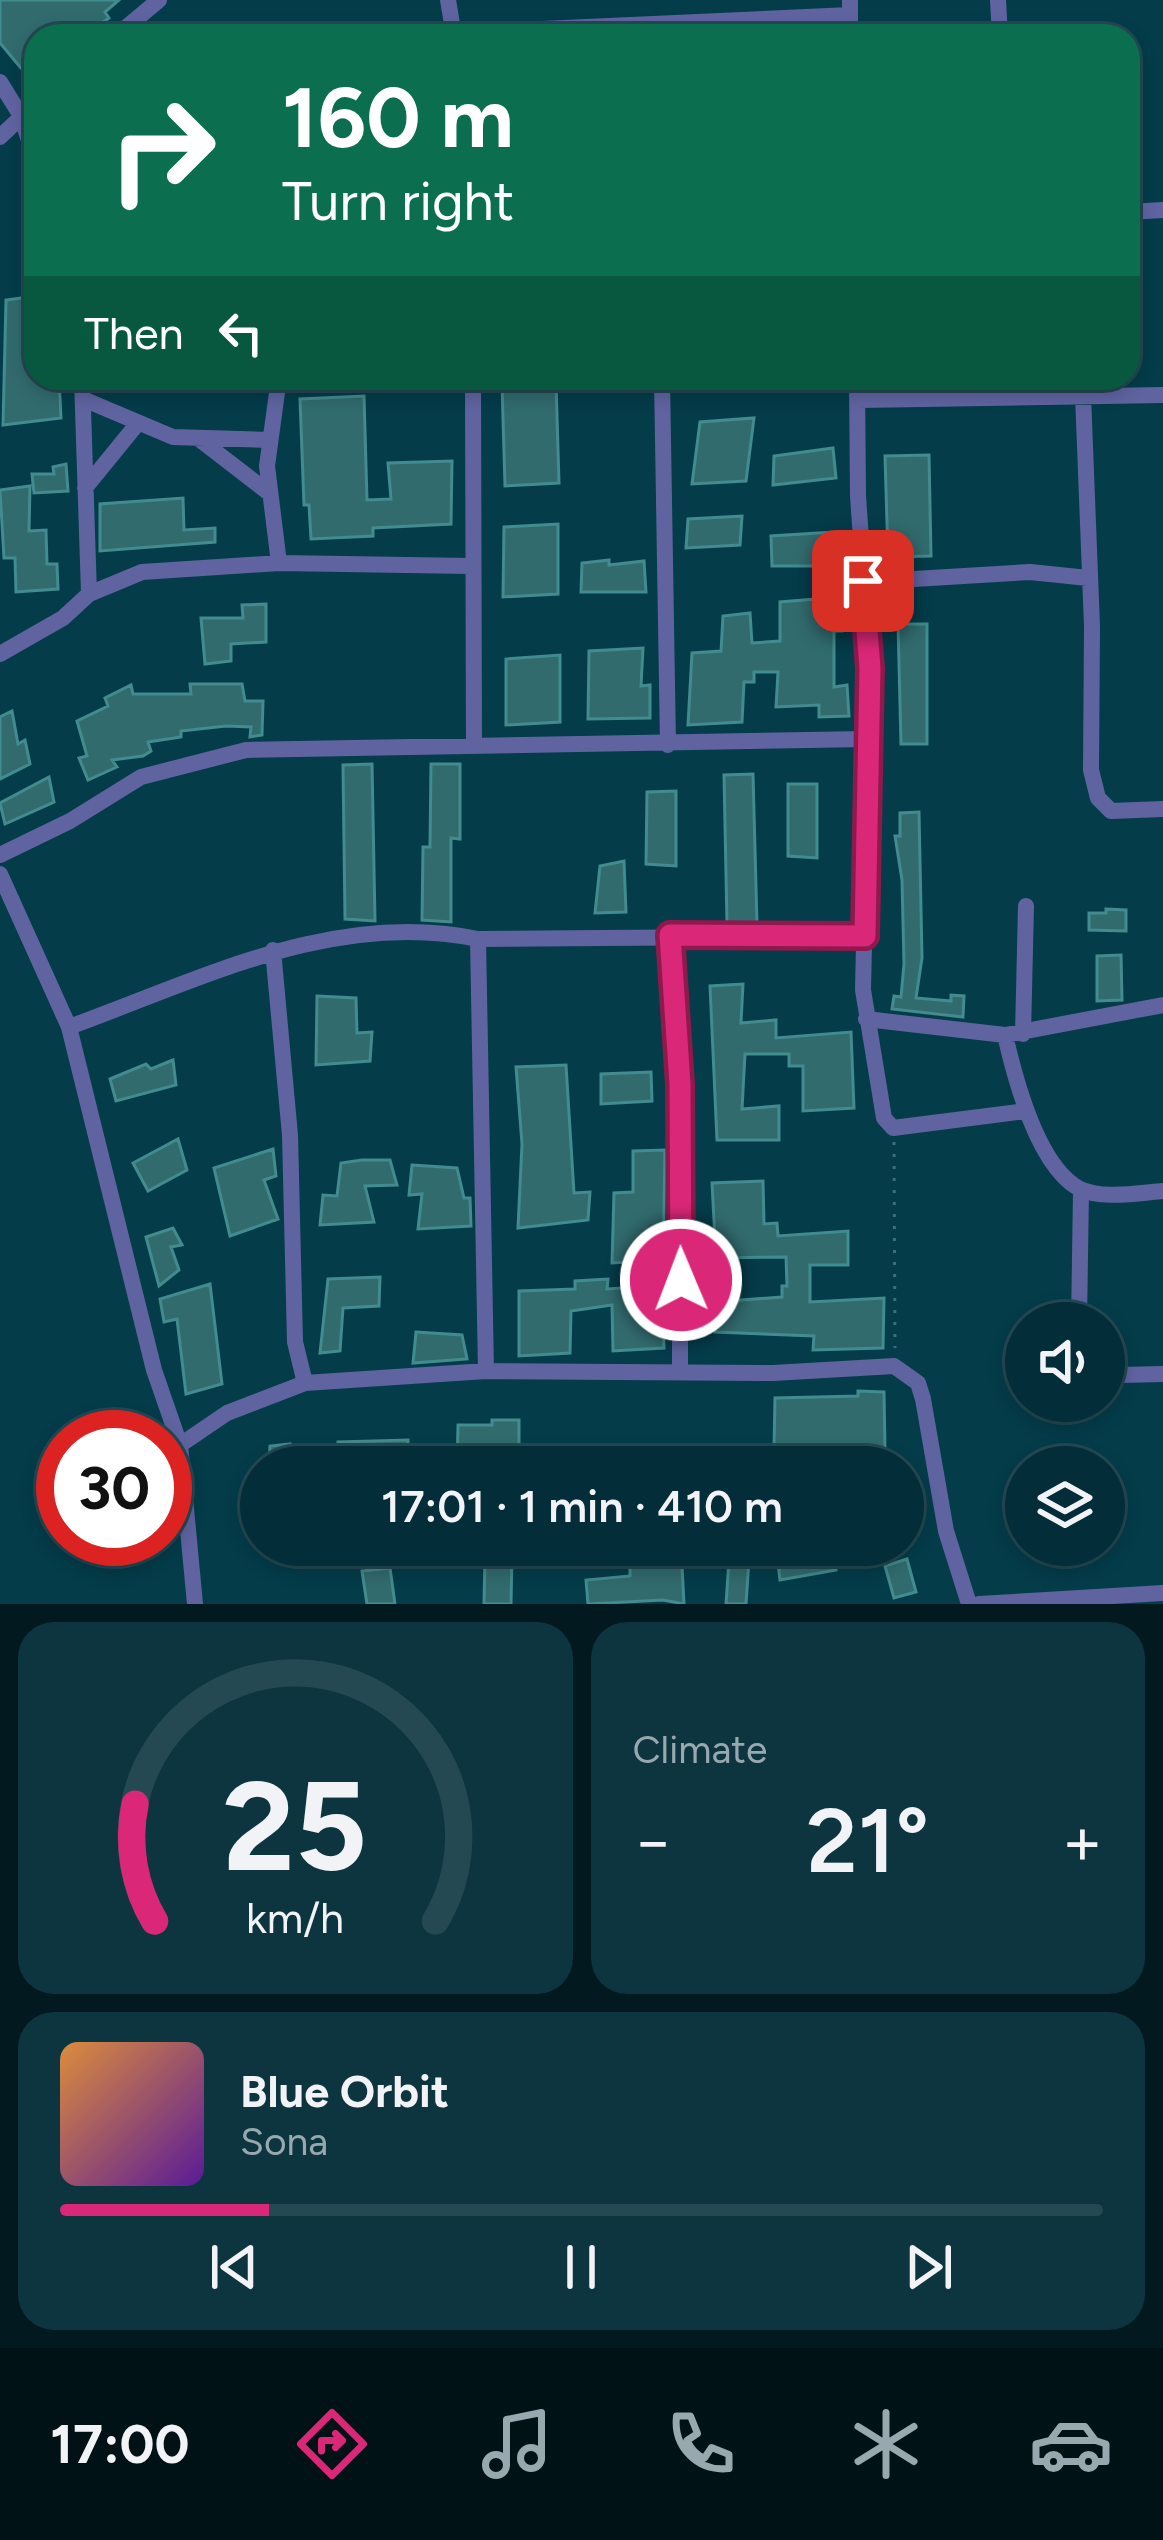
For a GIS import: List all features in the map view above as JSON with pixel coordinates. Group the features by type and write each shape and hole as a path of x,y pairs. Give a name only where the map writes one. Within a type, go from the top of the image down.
{"street":[{"path":"130,24 159,0"},
{"path":"709,24 850,8"},
{"path":"0,82 24,125"},
{"path":"0,136 24,114"},
{"path":"83,390 89,594"},
{"path":"277,390 269,493 279,562"},
{"path":"473,390 474,746"},
{"path":"662,390 668,745"},
{"path":"858,390 870,668 866,1019 884,1118 892,1129 1026,1111"},
{"path":"1083,395 1092,626 1090,770 1098,798 1112,811 1163,809"},
{"path":"858,400 1163,395"},
{"path":"83,399 172,436 270,440"},
{"path":"86,488 139,423"},
{"path":"197,438 269,493"},
{"path":"0,654 63,618 89,594 142,572 279,562 471,566"},
{"path":"863,581 1030,572 1088,578"},
{"path":"0,855 70,821 141,777 246,751 867,740"},
{"path":"0,874 69,1027 154,1370 168,1410"},
{"path":"1026,906 1014,1035 1026,1111 1065,1177 1081,1191 1163,1191"},
{"path":"69,1027 273,950 365,935 456,934 478,939 865,936"},
{"path":"670,935 680,1084 680,1372"},
{"path":"478,939 486,1372"},
{"path":"273,950 290,1135 295,1342 305,1383"},
{"path":"866,1019 1014,1035 1163,1005"},
{"path":"1079,1302 1081,1191"},
{"path":"192,1437 227,1413 305,1383 486,1372 816,1372 894,1366 918,1383 946,1531 969,1604"},
{"path":"1125,1375 1163,1374"},
{"path":"191,1566 194,1604"},
{"path":"979,1604 1163,1593"}],"path":[{"path":"892,1129 897,1185 894,1366"}],"building":[{"path":"0,0 119,0 105,12 109,18 100,24 24,24 24,72 0,43"},
{"path":"24,298 24,390 60,390 61,418 3,425 6,300"},
{"path":"502,390 556,390 559,483 505,486"},
{"path":"364,396 367,500 391,499 388,463 452,461 451,524 373,528 373,536 311,539 309,505 304,505 300,399"},
{"path":"754,418 746,481 692,484 700,422"},
{"path":"833,448 836,478 773,485 774,456"},
{"path":"929,455 931,556 888,557 885,456"},
{"path":"66,464 68,491 34,493 32,474 54,474 53,467"},
{"path":"30,486 29,531 46,530 47,564 57,564 58,589 16,592 15,558 4,558 0,490"},
{"path":"183,498 184,530 215,528 215,542 100,551 100,504"},
{"path":"742,516 740,545 686,548 688,519"},
{"path":"558,524 558,594 503,597 504,527"},
{"path":"833,532 833,566 772,566 771,536"},
{"path":"609,560 609,565 644,561 646,592 581,592 582,563"},
{"path":"842,597 842,631 834,631 834,687 847,685 849,716 819,717 819,705 776,707 778,672 754,672 754,682 744,682 742,722 688,725 692,653 721,651 723,616 750,613 752,643 780,641 780,602"},
{"path":"266,604 266,642 231,644 231,661 205,664 201,618 243,618 242,605"},
{"path":"898,624 927,624 927,744 901,744"},
{"path":"643,648 641,686 650,685 650,718 588,719 589,651"},
{"path":"560,655 560,722 506,725 506,659"},
{"path":"190,684 242,684 245,701 263,701 262,735 250,737 251,727 181,731 181,737 148,742 151,751 143,756 112,760 117,767 88,780 79,758 87,756 77,721 108,706 105,698 131,685 133,694 191,694"},
{"path":"12,711 18,744 25,740 30,764 0,779 0,717"},
{"path":"372,764 375,921 345,919 343,765"},
{"path":"431,764 460,764 460,839 451,838 451,922 422,920 423,847 430,847"},
{"path":"753,774 757,924 727,924 724,775"},
{"path":"49,777 54,802 5,824 0,803"},
{"path":"788,784 817,784 817,858 788,856"},
{"path":"676,791 676,866 646,864 647,792"},
{"path":"919,812 922,958 916,998 951,1001 951,995 964,996 963,1017 892,1009 894,996 901,997 904,964 902,880 895,836 900,836 900,813"},
{"path":"624,861 626,912 595,913 600,866"},
{"path":"1106,909 1126,910 1126,931 1089,930 1089,913 1106,913"},
{"path":"1121,955 1122,1000 1097,1001 1097,956"},
{"path":"743,984 741,1023 776,1020 776,1038 851,1032 854,1108 803,1111 803,1066 789,1066 789,1054 745,1054 742,1109 779,1106 779,1140 717,1140 710,986"},
{"path":"317,996 356,998 357,1033 372,1032 370,1061 316,1065"},
{"path":"173,1060 176,1085 116,1101 110,1079 146,1064 151,1069"},
{"path":"566,1065 574,1193 590,1192 588,1220 518,1228 522,1144 516,1067"},
{"path":"651,1072 652,1101 601,1104 601,1074"},
{"path":"178,1139 187,1170 148,1191 133,1163"},
{"path":"273,1149 276,1176 264,1180 278,1219 230,1236 214,1168"},
{"path":"665,1150 663,1260 612,1263 614,1193 633,1192 633,1151"},
{"path":"390,1160 397,1185 365,1186 374,1222 320,1225 323,1195 337,1196 341,1163"},
{"path":"412,1165 457,1168 464,1198 470,1198 471,1226 418,1229 422,1194 409,1195"},
{"path":"763,1181 764,1224 777,1223 778,1236 848,1231 848,1265 810,1265 810,1302 884,1298 883,1348 813,1350 814,1336 715,1332 715,1302 782,1297 782,1286 787,1286 786,1257 716,1258 712,1183"},
{"path":"173,1228 182,1245 171,1247 179,1270 159,1286 146,1237"},
{"path":"380,1277 379,1306 343,1308 340,1351 320,1353 328,1279"},
{"path":"608,1279 607,1289 653,1286 652,1317 663,1320 664,1348 613,1351 612,1305 571,1311 570,1353 519,1356 519,1291 575,1289 575,1281"},
{"path":"210,1284 222,1384 186,1394 177,1319 164,1322 160,1299"},
{"path":"416,1332 462,1335 467,1359 413,1363"},
{"path":"858,1391 884,1392 885,1446 774,1446 775,1398 858,1396"},
{"path":"492,1420 519,1420 519,1446 458,1446 458,1425 492,1425"},
{"path":"408,1440 408,1446 338,1446 338,1442"},
{"path":"485,1566 512,1566 511,1604 484,1604"},
{"path":"630,1566 682,1566 684,1604 663,1600 588,1604 586,1580 630,1576"},
{"path":"729,1566 749,1566 746,1604 726,1604"},
{"path":"778,1566 836,1566 836,1570 780,1580"},
{"path":"885,1566 909,1566 916,1592 894,1598"},
{"path":"390,1568 395,1604 367,1604 362,1571"}],"route":[{"path":"681,1280 680,1084 670,935 865,936 870,668 863,581"}]}
